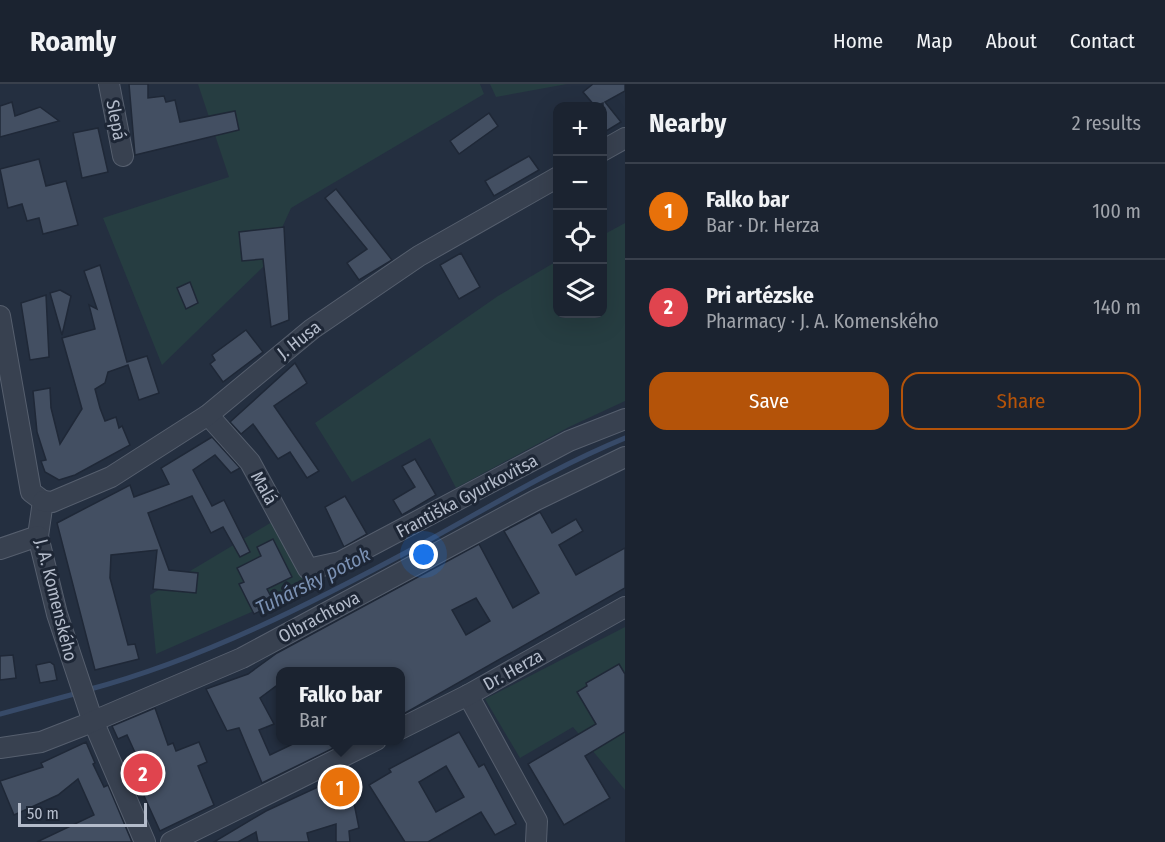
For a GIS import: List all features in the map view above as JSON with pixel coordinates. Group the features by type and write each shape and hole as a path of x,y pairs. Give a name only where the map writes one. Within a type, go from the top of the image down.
{"street":[{"name":"Slepá","path":"109,84 123,156"},
{"path":"607,149 625,138"},
{"name":"J. Husa","path":"43,501 52,502 111,477 208,415 312,329 418,256 553,180"},
{"path":"0,316 31,492 43,501"},
{"name":"Malá","path":"208,415 250,462 308,569"},
{"name":"Františka Gyurkovitsa","path":"308,569 340,562 570,441 625,419"},
{"name":"Olbrachtova","path":"0,748 41,742 242,658 536,500 608,463 625,457"},
{"name":"J. A. Komenského","path":"43,501 38,536 57,614 92,719 145,842"},
{"path":"0,549 38,536"},
{"name":"Dr. Herza","path":"405,726 468,695 625,607"},
{"path":"468,695 537,821 537,841"},
{"path":"171,842 368,745"}],"green space":[{"path":"198,84 480,84 484,94 291,208 265,265 162,365 103,218 229,177"},
{"path":"490,84 567,84 496,97"},
{"path":"625,223 625,401 569,427 456,488 430,438 352,482 315,423 498,296 553,263 553,318 607,318 607,233"},
{"path":"272,522 308,587 156,654 150,595"},
{"path":"625,627 625,790 573,727 520,758 485,699"}],"building":[{"path":"129,84 148,84 148,98 164,96 166,102 175,100 180,122 235,111 239,130 135,155"},
{"path":"593,84 625,84 625,91 605,102 592,102 583,92"},
{"path":"12,102 15,116 40,107 59,121 0,137 0,106"},
{"path":"607,104 621,122 607,131"},
{"path":"489,113 498,126 459,154 450,141"},
{"path":"98,128 108,172 82,178 73,133"},
{"path":"529,156 539,170 494,196 485,181"},
{"path":"39,159 46,186 66,181 78,225 43,234 39,218 27,221 22,204 8,208 0,169"},
{"path":"336,189 392,260 359,280 347,263 367,249 325,198"},
{"path":"284,227 289,320 271,327 263,259 242,261 239,232"},
{"path":"461,253 480,287 459,299 440,265"},
{"path":"100,265 127,362 147,356 159,393 139,400 128,365 108,372 105,383 95,389 100,408 105,421 116,417 119,428 122,426 130,445 75,475 59,480 45,472 41,461 46,460 37,432 33,391 50,388 51,408 60,444 82,409 62,338 95,329 89,305 97,309 84,271"},
{"path":"190,282 198,303 186,309 177,288"},
{"path":"60,290 71,296 62,335 50,293"},
{"path":"46,295 49,357 30,360 21,303"},
{"path":"246,330 263,352 223,382 210,364 215,360 212,355"},
{"path":"295,363 307,383 274,406 319,471 307,478 290,452 278,459 253,424 241,434 230,422"},
{"path":"212,437 240,468 231,473 215,455 193,470 212,506 224,500 250,552 240,557 223,527 211,533 192,496 148,513 169,570 198,573 196,593 153,589 157,550 111,555 110,578 128,645 135,644 139,659 95,670 57,523 130,485 134,497 169,484 161,468"},
{"path":"415,459 436,495 402,515 393,500 415,487 402,466"},
{"path":"345,496 367,534 344,547 325,507"},
{"path":"540,512 552,533 576,519 583,531 559,545 576,575 625,548 625,588 405,713 405,667 276,667 276,686 260,698 274,724 259,730 270,755 291,745 340,745 262,783 239,728 227,731 206,689 248,674 277,653 479,544 513,608 539,593 504,531","holes":["476,598 490,621 466,635 452,610"]},
{"path":"273,539 292,577 267,589 275,604 254,614 239,584 244,582 237,568 261,556 257,547"},
{"path":"13,655 16,678 0,680 0,656"},
{"path":"50,662 54,665 57,680 40,683 36,665"},
{"path":"619,664 625,674 625,732 585,756 610,798 564,825 528,764 596,724 577,692 587,686 586,683"},
{"path":"155,708 168,745 173,743 176,751 199,742 207,762 198,766 214,805 160,831 129,763 138,759 127,735 118,739 112,726"},
{"path":"459,732 479,767 484,764 516,824 495,835 481,812 428,842 405,842 369,785 391,772 389,769","holes":["446,766 464,797 436,812 419,782"]},
{"path":"86,742 95,763 93,764 104,787 108,785 132,842 37,842 94,815 78,779 58,795 14,815 0,781 43,767 41,763"},
{"path":"348,773 359,828 349,831 350,842 336,842 336,824 307,833 309,842 258,842 256,832 238,842 214,842 266,811"}],"waterway":[{"name":"Tuhársky potok","path":"87,690 131,677 216,646 299,608 547,475 625,438"},
{"name":"Tuhársky potok","path":"0,714 78,693"}],"place":[{"name":"Pri artézske","path":"143,773"},
{"name":"Falko bar","path":"340,787"}]}
